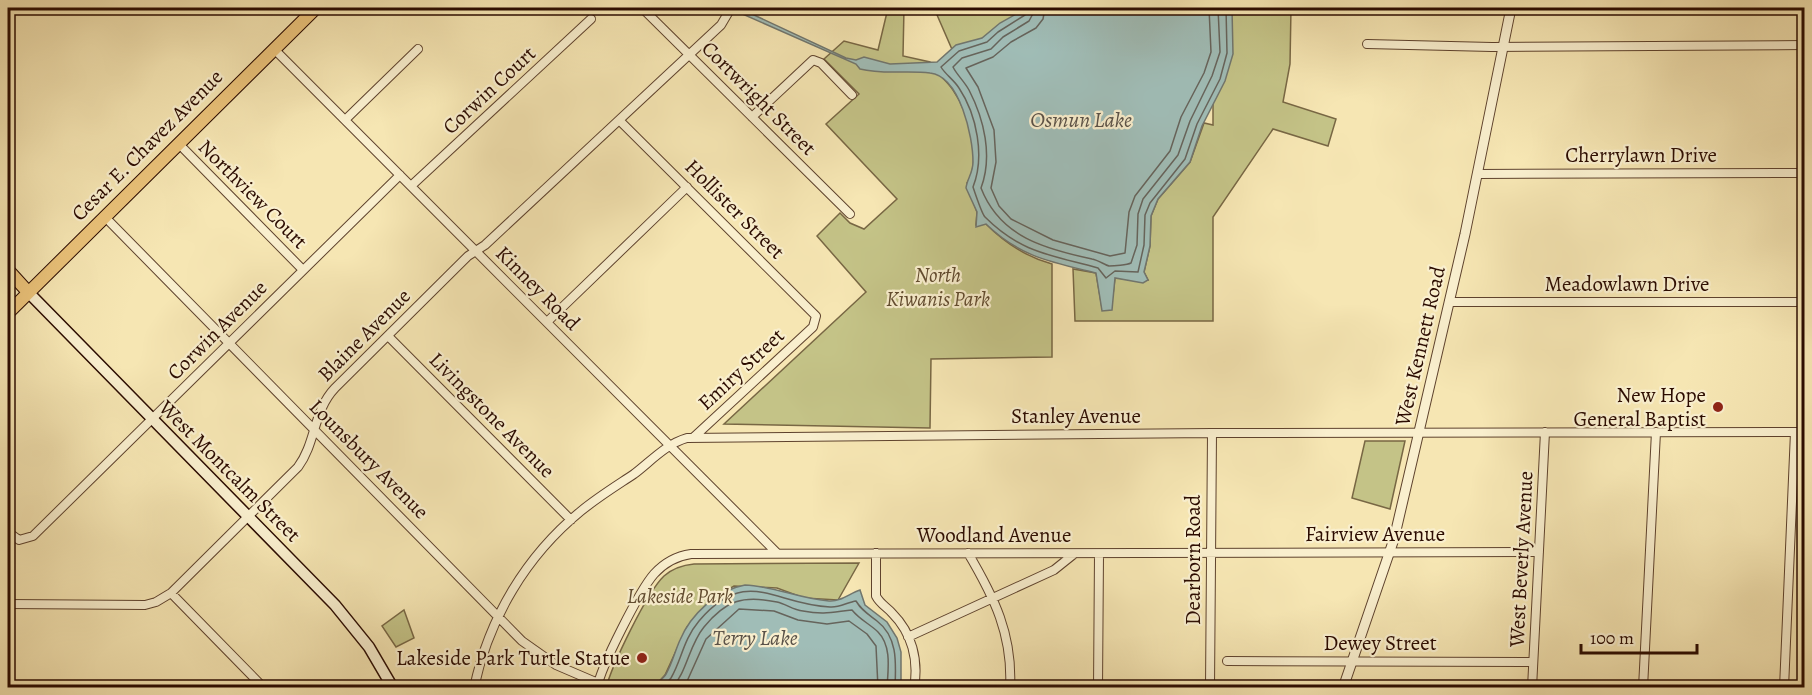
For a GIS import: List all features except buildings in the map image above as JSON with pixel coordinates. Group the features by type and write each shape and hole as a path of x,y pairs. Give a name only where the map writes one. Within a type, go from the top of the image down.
{"main road":[{"name":"Cesar E. Chavez Avenue","path":"8,313 316,8"},
{"path":"8,270 28,292"},
{"name":"West Montcalm Street","path":"28,292 350,621 393,687"}],"street":[{"name":"Cortwright Street","path":"642,8 850,214"},
{"name":"Blaine Avenue","path":"8,604 145,605 161,600 171,593 301,462 321,408 331,392 476,251 690,55 723,23 731,8"},
{"name":"West Kennett Road","path":"1343,687 1391,551 1478,174 1511,8"},
{"name":"Corwin Court","path":"411,186 591,19"},
{"path":"1367,44 1804,45"},
{"name":"Kinney Road","path":"274,49 777,553"},
{"path":"345,120 418,49"},
{"path":"752,117 808,63 815,60 821,63 852,95"},
{"name":"Hollister Street","path":"620,120 814,313 816,320 813,327"},
{"name":"Northview Court","path":"178,143 303,270"},
{"name":"Cherrylawn Drive","path":"1478,174 1804,173"},
{"name":"Corwin Avenue","path":"8,532 19,540 33,536 400,175"},
{"path":"548,322 624,245 687,187"},
{"name":"Lounsbury Avenue","path":"104,216 528,646 546,660 597,685"},
{"name":"Meadowlawn Drive","path":"1449,302 1804,302"},
{"name":"Emiry Street","path":"694,437 813,327"},
{"name":"Livingstone Avenue","path":"388,336 571,520"},
{"name":"West Beverly Avenue","path":"1532,687 1545,432"},
{"path":"1643,687 1656,432"},
{"path":"1784,687 1795,432"},
{"name":"Stanley Avenue","path":"474,687 487,641 498,616 530,564 571,520 670,446 694,437 1804,432"},
{"name":"Dearborn Road","path":"1210,687 1212,433"},
{"name":"Fairview Avenue","path":"1211,553 1539,552"},
{"path":"876,553 876,596 898,620 908,637 915,663 914,687"},
{"path":"968,553 994,597 1007,636 1010,687"},
{"name":"Woodland Avenue","path":"597,685 647,584 664,565 691,554 1211,553"},
{"path":"908,637 1054,570 1074,554"},
{"path":"1098,687 1099,554"},
{"path":"171,593 264,687"},
{"name":"Dewey Street","path":"1227,661 1533,662"}],"green space":[{"name":"North Kiwanis Park","path":"888,8 904,8 903,56 930,62 953,90 964,110 973,150 971,174 967,183 977,212 976,225 986,224 1016,248 1052,264 1052,357 931,359 930,428 724,424 866,292 817,236 840,213 850,223 864,229 897,199 826,124 859,94 824,59 844,41 878,50"},
{"path":"934,8 1139,8 961,70"},
{"path":"1213,8 1291,8 1290,64 1283,102 1336,119 1328,146 1273,129 1213,217 1213,321 1075,321 1073,269 1096,273 1102,308 1113,295 1115,278 1148,280 1144,272 1150,246 1151,216 1158,199 1190,162 1204,123 1213,125"},
{"path":"1365,441 1405,441 1390,509 1352,498"},
{"name":"Lakeside Park","path":"859,563 838,600 804,598 777,588 734,586 715,597 687,627 665,675 654,687 606,688 640,612 657,584 674,569 694,564"},
{"path":"404,610 414,638 396,647 382,626"}],"water":[{"name":"Osmun Lake","path":"739,8 846,58 856,60 864,57 890,64 937,62 956,45 982,38 1000,23 1027,8 1232,8 1233,54 1225,81 1202,126 1190,162 1158,199 1151,216 1150,246 1144,272 1148,280 1143,283 1115,278 1112,310 1102,311 1096,273 1037,257 1011,244 986,224 976,227 977,212 966,188 973,162 967,124 957,96 940,77 930,73 877,72 860,69 856,64 738,12"},
{"name":"Terry Lake","path":"745,585 829,601 841,599 860,590 865,605 887,622 897,638 901,652 901,687 654,687 666,674 685,630 698,612 725,592"}],"place":[{"name":"New Hope General Baptist","path":"1718,407"},
{"name":"Lakeside Park Turtle Statue","path":"642,658"}]}
